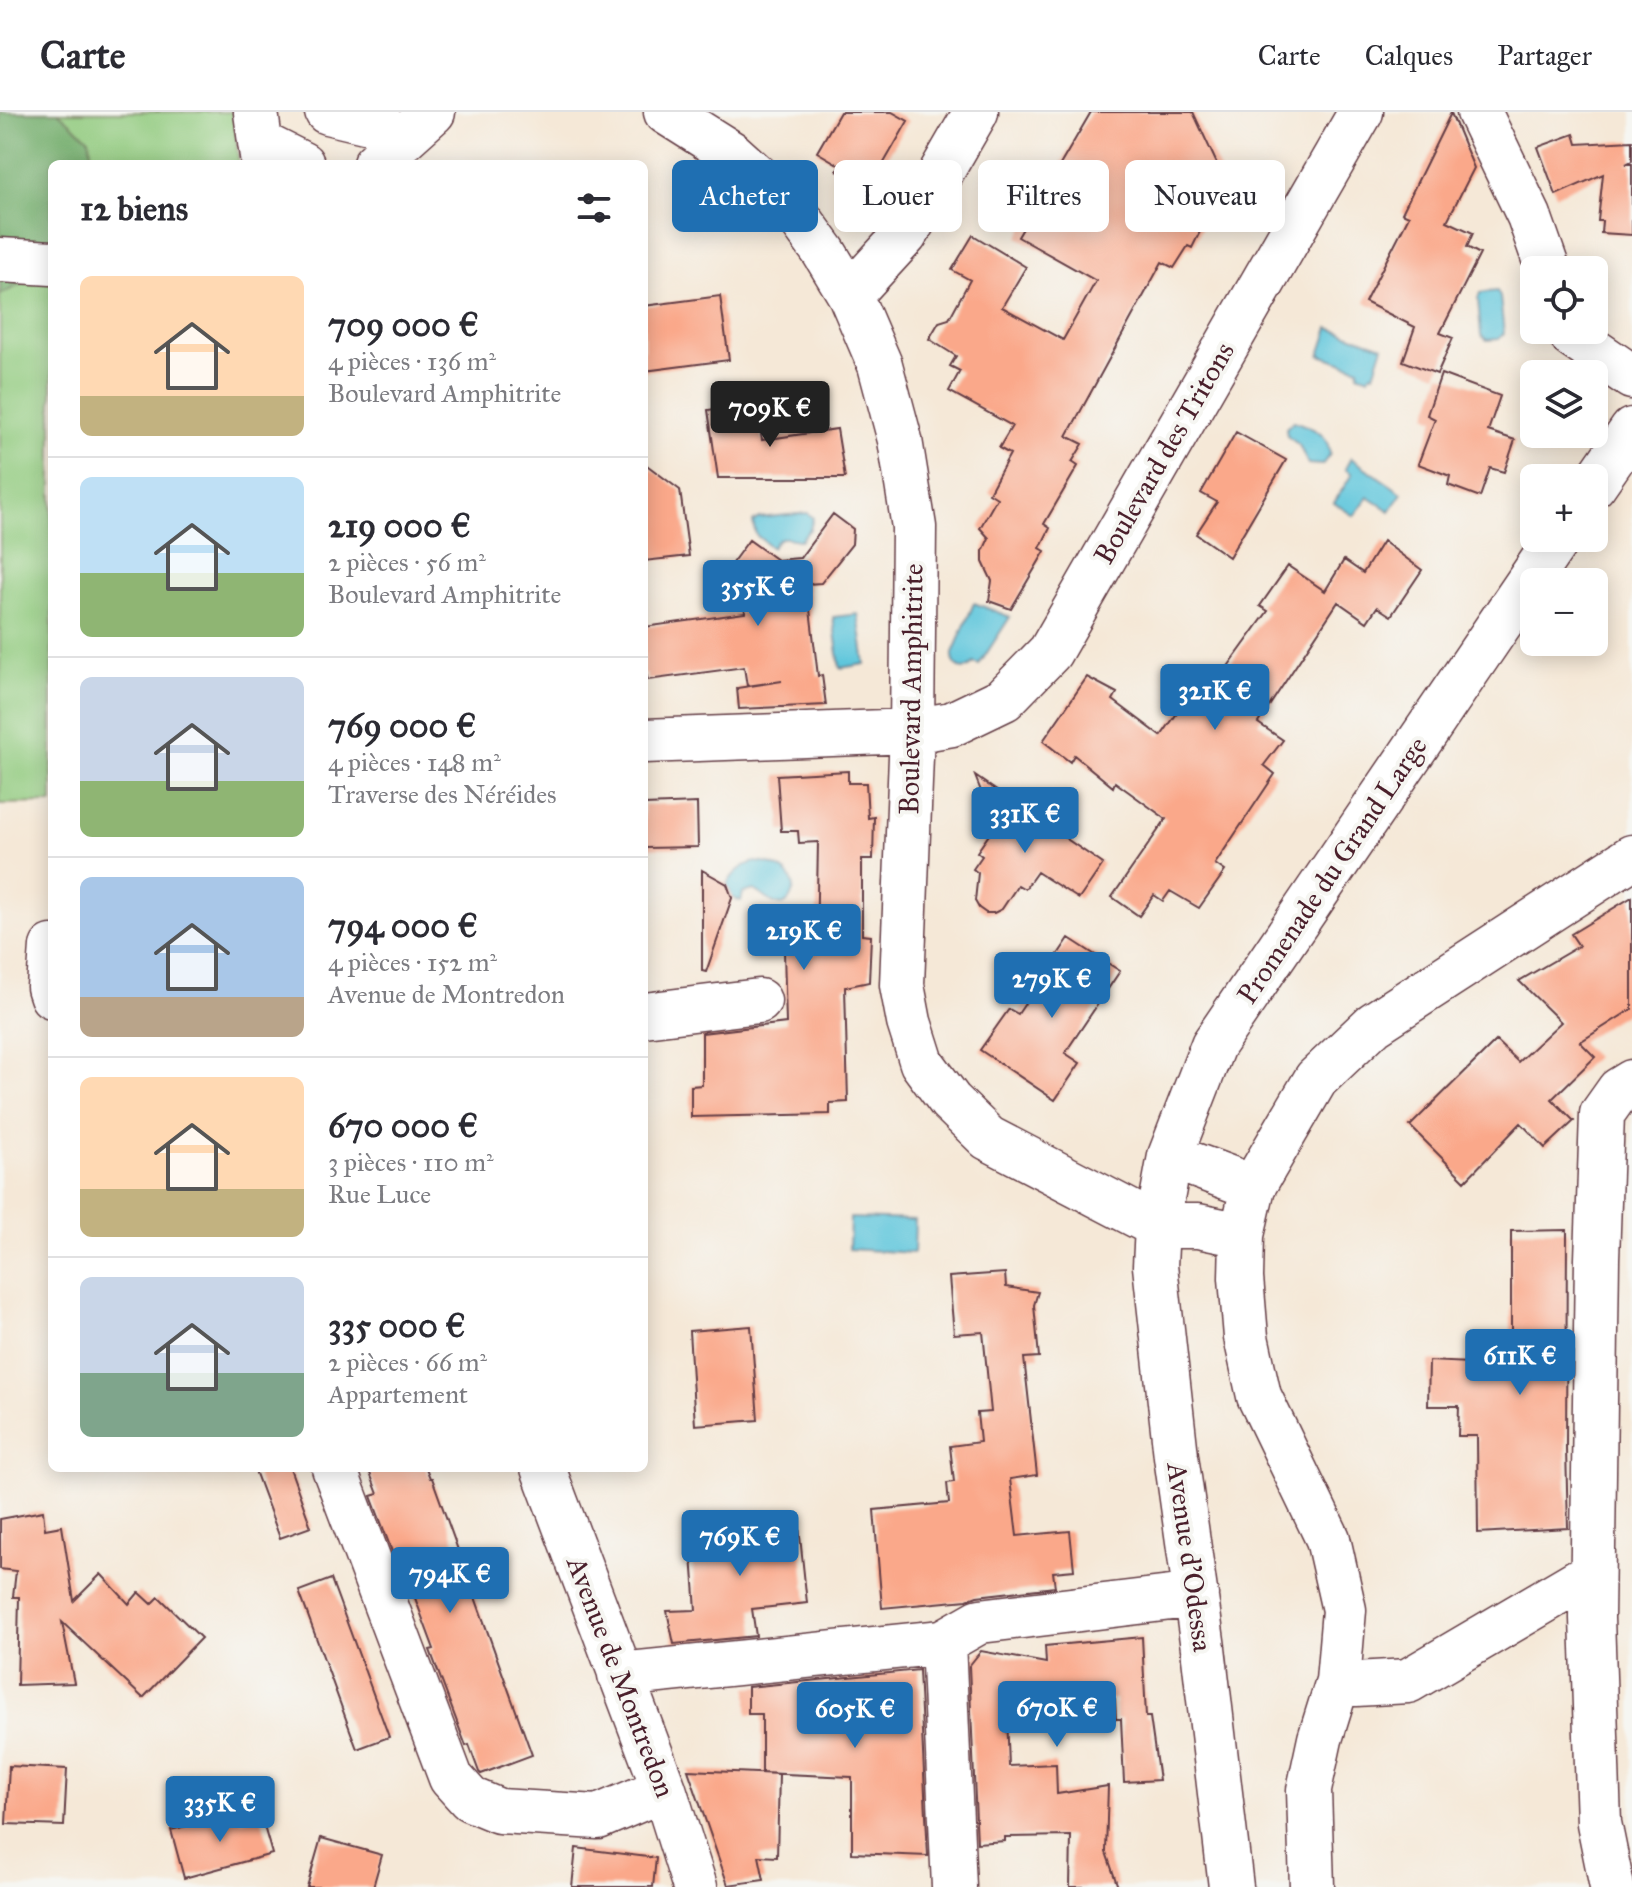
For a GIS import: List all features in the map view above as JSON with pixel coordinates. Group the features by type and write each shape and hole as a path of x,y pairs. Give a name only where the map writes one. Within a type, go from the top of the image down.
{"street":[{"path":"327,112 383,134"},
{"path":"347,160 383,134 433,112"},
{"name":"Boulevard Amphitrite","path":"666,112 731,153 792,208 850,295 880,365 900,440 914,527 912,731 902,985 909,1022 922,1063 950,1101 988,1138 1157,1226"},
{"path":"850,295 905,235 976,112"},
{"name":"Boulevard des Tritons","path":"648,741 912,731 952,724 1004,699 1050,652 1361,112"},
{"path":"1479,112 1529,216 1543,256"},
{"path":"260,140 295,160"},
{"path":"0,260 48,263"},
{"path":"1584,344 1632,377"},
{"path":"1608,465 1632,430"},
{"name":"Promenade du Grand Large","path":"1157,1226 1170,1156 1213,1045 1548,552"},
{"path":"1312,1887 1309,1790 1320,1739 1338,1681 1344,1610 1328,1539 1259,1396 1246,1337 1241,1278 1242,1235 1253,1187 1316,1079 1374,1024 1632,857"},
{"path":"648,1015 759,1001"},
{"path":"1612,1887 1599,1823 1592,1573 1597,1259 1602,1114 1619,1090 1632,1082"},
{"path":"1170,1156 1253,1187"},
{"path":"1157,1226 1198,1226 1242,1235"},
{"name":"Avenue d'Odessa","path":"1157,1226 1155,1266 1176,1456 1231,1887"},
{"path":"336,1472 451,1778 470,1799 499,1811 598,1817 664,1789"},
{"name":"Avenue de Montredon","path":"544,1472 664,1789 695,1887"},
{"path":"1338,1681 1356,1684 1408,1681 1592,1573"},
{"path":"620,1675 943,1642 980,1621 1196,1595"},
{"path":"943,1642 954,1887"}],"green space":[{"path":"0,112 233,112 239,160 48,160 48,803 0,804"},
{"path":"0,112 58,112 89,139 92,160 48,160 48,271 0,295"}],"water":[{"path":"1497,291 1504,333 1499,339 1487,340 1481,335 1478,299 1480,293"},
{"path":"1329,328 1383,346 1374,374 1371,373 1369,377 1358,373 1359,368 1320,355"},
{"path":"1294,421 1326,440 1330,454 1322,465 1308,464 1299,445 1287,436 1286,428"},
{"path":"1351,458 1402,493 1390,511 1368,497 1354,516 1334,503 1352,474 1345,469"},
{"path":"808,513 813,518 810,529 800,540 780,538 772,548 756,535 753,522 759,518"},
{"path":"974,603 1010,617 979,665 974,663 963,669 954,662 953,653"},
{"path":"858,614 865,664 840,668 833,617"},
{"path":"756,862 774,866 789,876 794,887 786,903 776,904 754,890 743,893 741,901 732,898 727,884 739,870"},
{"path":"850,1218 915,1220 914,1253 849,1249"}],"building":[{"path":"840,112 892,112 908,121 886,160 834,162 817,152"},
{"path":"1091,112 1193,112 1215,160 1125,160 1125,232 1200,232 1192,248 1188,246 1174,268 1162,262 1067,436 1083,444 1072,462 1078,466 1044,524 1050,528 1040,548 1045,551 1011,609 989,601 992,581 983,562 983,551 989,538 980,528 997,498 989,493 1010,454 999,448 1012,426 949,391 960,371 950,366 956,356 929,339 939,322 949,319 970,280 952,270 973,235 1026,267 1002,307 1063,340 1096,281 1018,237 1021,232 1109,232 1109,160 1063,160"},
{"path":"1451,113 1474,168 1447,221 1473,233 1467,247 1480,254 1440,333 1453,338 1437,374 1403,361 1415,327 1365,302 1409,216 1402,213"},
{"path":"1574,134 1577,144 1632,141 1632,161 1626,164 1632,164 1632,235 1601,233 1602,221 1598,221 1603,174 1556,195 1538,147"},
{"path":"720,296 729,360 648,370 648,305"},
{"path":"1441,374 1500,396 1488,431 1515,440 1504,472 1490,468 1480,497 1448,485 1450,476 1418,464 1435,419 1427,415"},
{"path":"756,403 762,440 837,429 845,478 718,478 708,410"},
{"path":"1236,432 1286,460 1229,557 1196,534 1217,502 1201,493"},
{"path":"648,466 680,490 689,556 648,561"},
{"path":"833,514 853,529 852,544 821,583 807,584 818,676 822,675 826,705 739,709 737,688 782,681 747,686 744,667 648,680 648,626 745,613 741,571 732,563 749,540 777,560 800,558"},
{"path":"1383,541 1422,570 1391,616 1377,607 1367,622 1338,602 1258,723 1283,740 1264,765 1275,774 1215,864 1225,871 1199,908 1170,891 1163,901 1154,895 1139,916 1112,897 1166,819 1115,782 1113,787 1074,755 1070,762 1043,741 1087,677 1117,693 1113,700 1161,736 1204,675 1216,683 1268,611 1260,606 1288,566 1325,591 1344,560 1363,573"},
{"path":"848,771 848,783 866,783 868,818 874,817 873,859 862,859 862,935 871,936 869,982 845,987 848,1102 830,1103 830,1114 691,1117 691,1086 702,1085 702,1033 786,1023 784,950 816,948 818,842 799,843 798,831 781,831 777,775"},
{"path":"975,776 1103,864 1079,899 1037,872 1025,889 1018,885 1002,909 986,913 979,908 975,901 978,873 973,869 982,856 977,852 995,826"},
{"path":"697,803 698,847 648,848 648,805"},
{"path":"702,870 727,884 732,898 706,972 702,971"},
{"path":"1632,897 1632,1009 1580,1042 1595,1057 1552,1099 1574,1121 1545,1148 1521,1123 1465,1181 1410,1126 1496,1041 1518,1062 1561,1022 1519,981 1579,946 1571,934"},
{"path":"1069,938 1120,971 1065,1053 1080,1063 1055,1100 980,1050 1009,1009 1018,1014"},
{"path":"1567,1230 1568,1528 1478,1533 1477,1436 1458,1436 1459,1406 1428,1406 1429,1361 1511,1365 1511,1231"},
{"path":"1005,1273 1006,1287 1038,1292 1034,1305 1039,1357 1024,1358 1037,1475 1010,1479 1017,1536 1070,1531 1074,1570 1053,1572 1055,1587 882,1608 874,1510 949,1503 947,1483 954,1482 950,1446 980,1442 977,1413 991,1412 983,1332 954,1334 949,1277"},
{"path":"751,1326 758,1420 695,1425 689,1331"},
{"path":"255,1472 291,1472 311,1527 280,1538"},
{"path":"370,1472 428,1472 432,1478 532,1755 481,1774 479,1772 430,1650 434,1649 412,1590 407,1591 371,1496 378,1494"},
{"path":"43,1511 45,1529 62,1526 74,1601 101,1574 129,1604 139,1592 152,1604 159,1597 201,1638 143,1698 62,1622 74,1683 17,1685 19,1597 13,1597 16,1571 0,1569 0,1519"},
{"path":"798,1517 807,1603 752,1609 756,1636 674,1644 667,1611 696,1610 690,1528"},
{"path":"331,1579 389,1737 357,1749 299,1591"},
{"path":"1142,1637 1146,1717 1150,1717 1159,1780 1124,1782 1121,1719 1116,1719 1115,1699 1084,1700 1084,1690 1006,1691 1009,1766 1056,1764 1057,1794 1108,1786 1106,1852 1118,1887 1070,1887 1071,1836 1005,1837 1005,1841 977,1843 969,1666 981,1651 1046,1663 1045,1646"},
{"path":"919,1670 928,1856 852,1853 852,1777 762,1773 762,1714 748,1714 748,1687"},
{"path":"9,1766 67,1769 64,1826 6,1824"},
{"path":"688,1770 779,1774 777,1857 759,1856 764,1880 728,1885"},
{"path":"239,1812 241,1821 261,1816 272,1854 184,1878 171,1830"},
{"path":"321,1838 382,1855 373,1887 307,1887"},
{"path":"576,1848 656,1858 653,1887 572,1887"}]}
